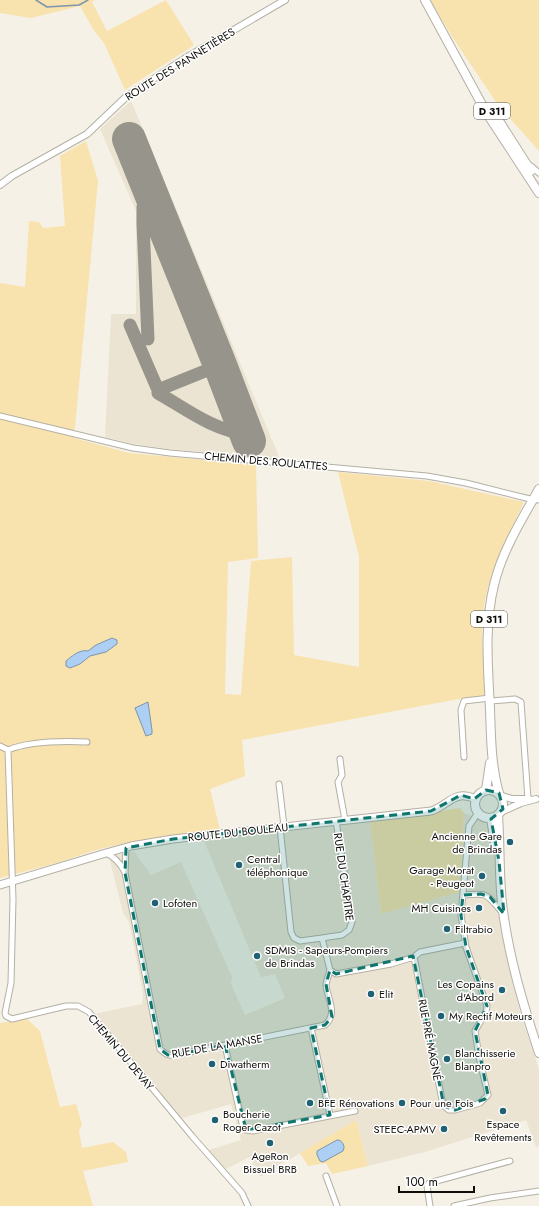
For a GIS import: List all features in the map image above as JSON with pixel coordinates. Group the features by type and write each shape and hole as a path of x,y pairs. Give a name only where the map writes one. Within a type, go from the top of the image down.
{"main road":[{"name":"D 311","path":"425,0 486,112 539,190"},
{"name":"D 311","path":"464,70 520,153 539,190"},
{"name":"D 311","path":"500,795 496,785 492,748 487,654 489,612 498,570 511,541 536,500 539,489"},
{"name":"D 311","path":"486,790 492,748"},
{"path":"486,790 495,791 500,795 504,805 496,815 486,818 478,812 476,808 476,799 478,795 486,790"},
{"name":"ROUTE DU BOULEAU","path":"0,885 106,853 173,839 431,811 440,808 461,795 476,799"},
{"path":"496,815 504,914 516,976 539,1053"}],"street":[{"name":"ROUTE DES PANNETIÈRES","path":"0,185 12,176 87,134 126,97 184,59 285,0"},
{"path":"520,153 539,173"},
{"name":"CHEMIN DES ROULATTES","path":"0,416 133,448 170,453 427,476 466,483 536,500"},
{"path":"464,757 461,710 464,701 515,698 521,702 528,799"},
{"path":"8,750 16,746 65,741 87,742"},
{"path":"0,746 8,750"},
{"path":"8,750 12,882"},
{"path":"340,759 342,775 338,782 345,820"},
{"path":"279,784 282,827"},
{"path":"500,795 512,799 538,798"},
{"path":"496,815 514,806 538,798"},
{"name":"RUE PRÉ MAGNÉ","path":"414,957 444,1106 449,1110 455,1110 480,1103 488,1094 478,1056 475,1031 486,1012 487,1006 465,943 461,915 469,826 478,812"},
{"name":"RUE DU CHAPITRE","path":"282,827 291,932 294,938 300,941 342,935 349,930 352,922 336,821"},
{"path":"125,872 126,848"},
{"path":"106,853 112,855 120,862 125,872"},
{"name":"RUE DE LA MANSE","path":"125,872 160,1049 168,1056 326,1025 332,1017 326,984 330,970"},
{"name":"CHEMIN DU DEVAY","path":"12,882 11,983 5,1012 6,1016 12,1019 66,1006 78,1006 89,1012 192,1136 242,1193 248,1206"},
{"path":"463,895 481,894 490,897 504,914"},
{"path":"322,938 330,970 336,974 391,964 414,957 420,952 465,943"},
{"path":"311,1028 330,1115"},
{"path":"225,1045 242,1123 246,1130 253,1131 355,1110"},
{"path":"430,1206 427,1186 429,1183 510,1161"},
{"path":"326,1176 337,1206"},
{"path":"454,1206 490,1198 539,1191"}],"highlighted area":[{"path":"486,790 499,793 503,809 491,819 499,861 504,914 490,897 481,894 463,895 461,915 466,947 487,1006 475,1031 488,1095 485,1099 455,1110 444,1106 413,956 336,974 330,970 326,984 332,1017 325,1025 311,1028 330,1115 246,1130 225,1045 175,1055 168,1055 160,1049 125,873 126,848 173,839 431,811 461,795 474,799"}],"shaded area":[{"path":"0,0 95,0 92,2 107,31 166,0 194,45 125,90 104,43 93,29 80,6 31,18 0,13"},
{"path":"430,0 539,0 539,151 498,105 451,35"},
{"path":"131,101 280,459 168,449 134,444 105,437 111,314 136,314 136,211 100,129"},
{"path":"86,141 98,181 74,438 129,453 256,465 258,558 228,562 225,694 241,695 251,561 292,557 294,655 359,667 359,557 338,472 429,481 524,502 497,562 487,592 482,625 486,695 242,740 245,776 210,789 220,830 130,842 96,850 60,862 0,878 0,283 25,287 29,221 39,222 43,228 65,226 60,156"},
{"path":"460,808 464,813 460,892 381,914 370,822"},
{"path":"464,813 488,822 496,861 498,910 511,977 522,1019 539,1069 539,1146 536,1147 526,1120 425,1152 368,1166 356,1120 260,1177 249,1157 224,1170 209,1150 241,1140 231,1104 179,1119 94,1014 142,1004 143,993 129,922 123,913 109,857 134,851 151,875 181,862 232,977 231,984 245,1015 285,998 275,974 261,977 204,841 370,822 381,914 460,892"},
{"path":"27,1019 40,1031 60,1107 76,1104 82,1125 79,1130 82,1148 113,1142 126,1152 128,1162 83,1171 93,1206 0,1206 0,1023"},
{"path":"356,1120 368,1166 332,1174 326,1163 308,1166 300,1153"}],"water":[{"path":"112,638 117,640 117,644 106,652 90,656 80,664 70,668 66,666 66,661 76,653 88,651 96,645"},
{"path":"148,702 152,734 146,736 135,708"},
{"path":"337,1140 341,1141 343,1144 343,1151 323,1162 320,1161 317,1151"}],"waterway":[{"path":"36,0 47,7 79,5 88,0"}],"taxiway":[{"path":"148,339 143,207 149,187"},
{"path":"130,325 158,390 220,365"},
{"path":"158,393 212,424 223,429 247,434"}],"runway":[{"path":"129,139 249,441"}],"place":[{"name":"Ancienne Gare de Brindas","path":"510,842"},
{"name":"Central téléphonique","path":"239,865"},
{"name":"Garage Morat - Peugeot","path":"482,876"},
{"name":"Lofoten","path":"155,903"},
{"name":"MH Cuisines","path":"479,908"},
{"name":"Filtrabio","path":"447,929"},
{"name":"SDMIS - Sapeurs-Pompiers de Brindas","path":"257,956"},
{"name":"Les Copains d'Abord","path":"502,990"},
{"name":"Elit","path":"371,994"},
{"name":"My Rectif Moteurs","path":"441,1016"},
{"name":"Blanchisserie Blanpro","path":"447,1059"},
{"name":"Diwatherm","path":"212,1064"},
{"name":"BFE Rénovations","path":"310,1103"},
{"name":"Pour une Fois","path":"402,1103"},
{"name":"Espace Revêtements","path":"503,1111"},
{"name":"Boucherie Roger Cazot","path":"215,1120"},
{"name":"STEEC-APMV","path":"444,1129"},
{"name":"AgeRon Bissuel BRB","path":"270,1143"}]}
